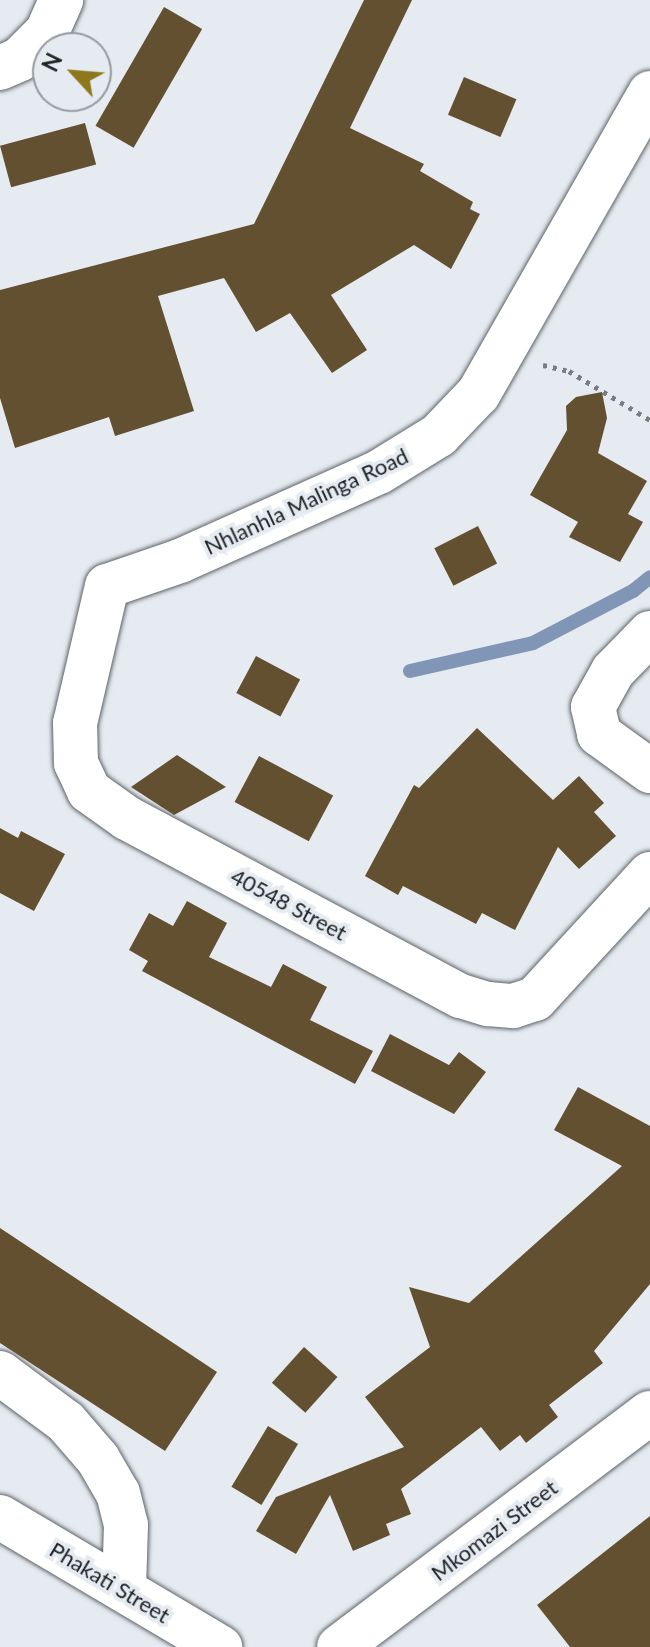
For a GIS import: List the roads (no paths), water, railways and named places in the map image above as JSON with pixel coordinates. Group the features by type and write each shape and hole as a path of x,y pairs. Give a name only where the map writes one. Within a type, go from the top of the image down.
{"street":[{"path":"0,68 20,59 47,32 68,2"},
{"name":"Nhlanhla Malinga Road","path":"107,586 180,561 379,472 439,435 478,394 504,355 650,93"},
{"name":"40548 Street","path":"107,586 75,723 76,763 89,791 127,818 447,989 488,1004 513,1006 535,999 650,874"},
{"path":"650,633 613,671 593,707 599,734 650,771"},
{"path":"0,1373 66,1422 98,1459 118,1493 126,1525 124,1590"},
{"name":"Mkomazi Street","path":"339,1647 650,1413"},
{"name":"Phakati Street","path":"0,1517 220,1647"}],"waterway":[{"path":"410,671 533,643 633,591 650,577"}]}
